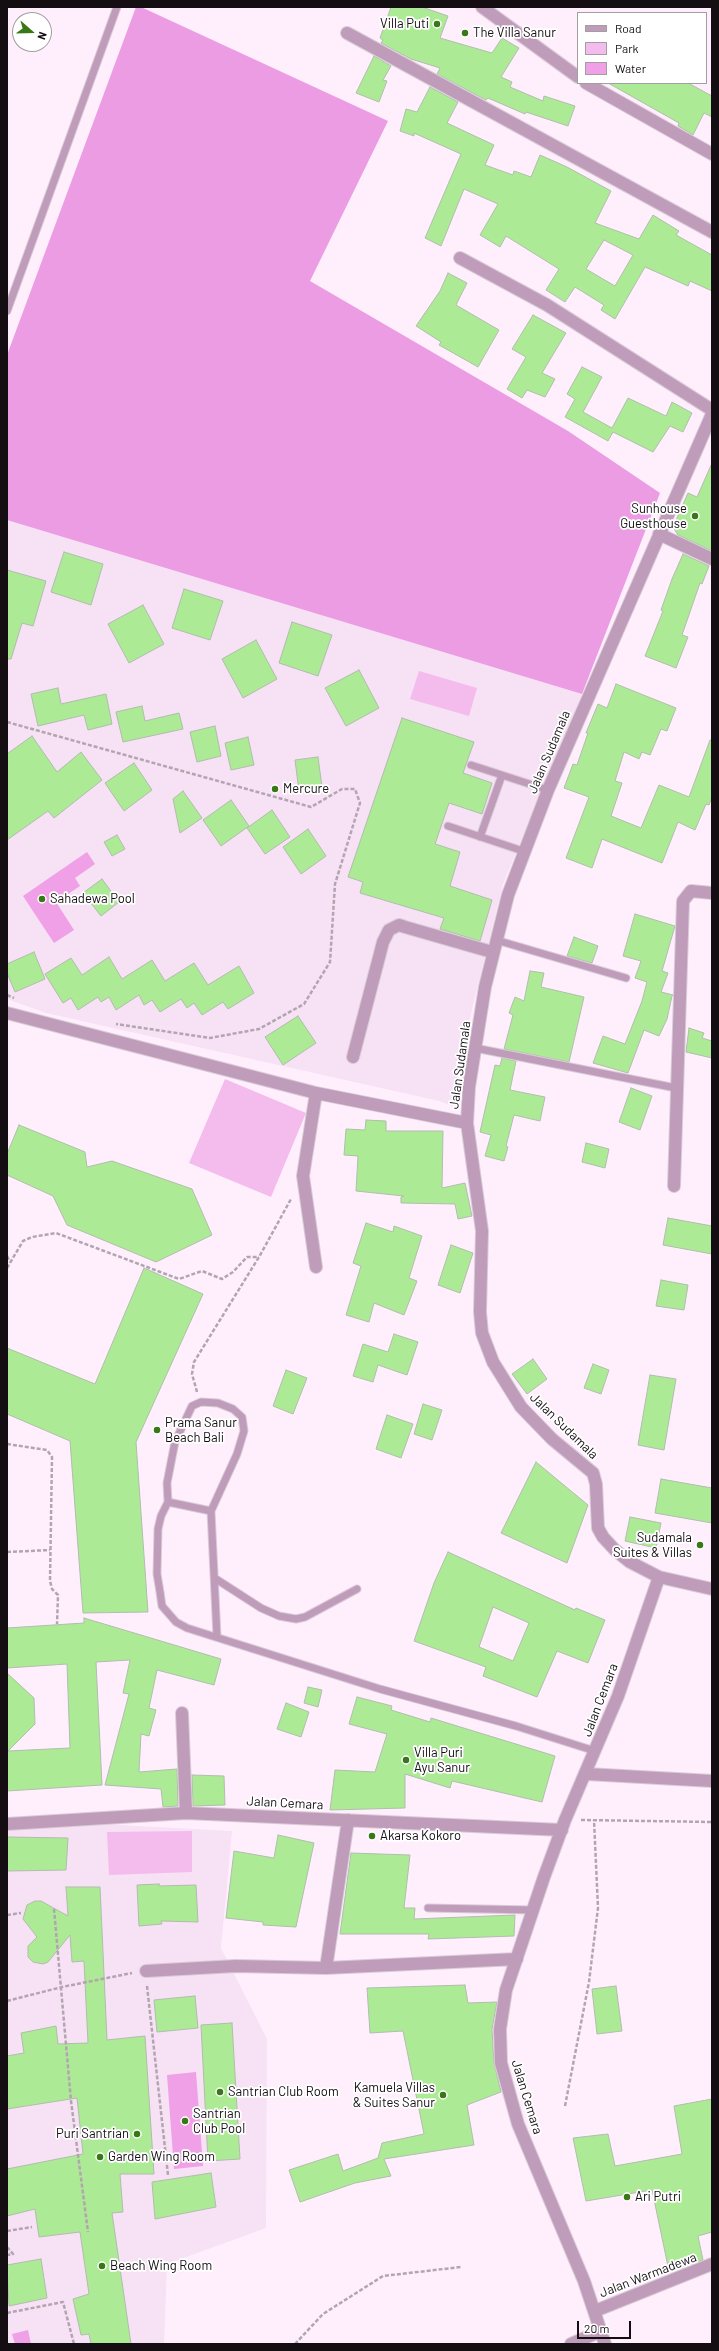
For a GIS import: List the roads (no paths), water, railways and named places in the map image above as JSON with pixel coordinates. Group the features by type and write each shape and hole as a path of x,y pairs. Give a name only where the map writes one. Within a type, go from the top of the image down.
{"street":[{"path":"482,7 577,76"},
{"path":"347,33 712,232"},
{"path":"588,84 712,154"},
{"path":"460,258 548,305 712,410"},
{"name":"Jalan Sudamala","path":"712,414 709,431 659,534 523,850 492,952 469,1087 467,1123 482,1235 480,1290 482,1333 493,1362 522,1407 552,1439 593,1473 596,1484 598,1528 602,1538 630,1562 658,1577 712,1589"},
{"path":"659,534 712,560"},
{"path":"674,1186 683,901 691,891 712,893"},
{"path":"353,1057 383,942 390,930 399,925 492,952"},
{"path":"7,1013 316,1093 467,1123"},
{"path":"316,1093 303,1176 316,1267"},
{"name":"Jalan Cemara","path":"605,2344 595,2310 518,2124 501,2063 500,2029 502,2004 534,1910 564,1825 587,1774 618,1696 658,1577"},
{"path":"182,1713 186,1812"},
{"path":"587,1774 712,1781"},
{"name":"Jalan Cemara","path":"7,1824 186,1812 348,1820 564,1825"},
{"path":"326,1968 348,1820"},
{"path":"146,1971 236,1966 326,1968 517,1959"},
{"name":"Jalan Warmadewa","path":"595,2310 712,2264"},
{"path":"571,2344 601,2331"}],"lane":[{"path":"7,311 117,7"},
{"path":"470,765 548,790"},
{"path":"480,837 502,775"},
{"path":"448,826 523,850"},
{"path":"496,940 626,978"},
{"path":"475,1048 676,1088"},
{"path":"217,1637 215,1622 216,1579 211,1511 237,1454 244,1431 242,1417 233,1409 218,1403 201,1402 192,1406 175,1442 167,1483 168,1502 161,1516 158,1529 157,1574 162,1606 176,1622 187,1628 380,1689 516,1726 595,1751"},
{"path":"168,1502 211,1511"},
{"path":"216,1579 261,1608 279,1616 296,1620 305,1617 357,1589"},
{"path":"428,1908 534,1910"}],"water":[{"name":"Sahadewa Pool","path":"87,852 95,864 75,878 80,886 56,902 74,930 54,943 23,896"},
{"name":"Santrian Club Pool","path":"196,2072 203,2166 174,2169 167,2075"},
{"path":"28,2330 31,2344 15,2344 12,2334"}],"place":[{"name":"Villa Puti","path":"437,24"},
{"name":"The Villa Sanur","path":"465,33"},
{"name":"Sunhouse Guesthouse","path":"695,516"},
{"name":"Mercure","path":"275,789"},
{"name":"Sahadewa Pool","path":"42,899"},
{"name":"Prama Sanur Beach Bali","path":"157,1430"},
{"name":"Sudamala Suites & Villas","path":"700,1545"},
{"name":"Villa Puri Ayu Sanur","path":"406,1760"},
{"name":"Akarsa Kokoro","path":"372,1836"},
{"name":"Santrian Club Room","path":"220,2092"},
{"name":"Kamuela Villas & Suites Sanur","path":"443,2095"},
{"name":"Santrian Club Pool","path":"185,2121"},
{"name":"Puri Santrian","path":"137,2134"},
{"name":"Garden Wing Room","path":"100,2157"},
{"name":"Ari Putri","path":"627,2197"},
{"name":"Beach Wing Room","path":"102,2266"}]}
